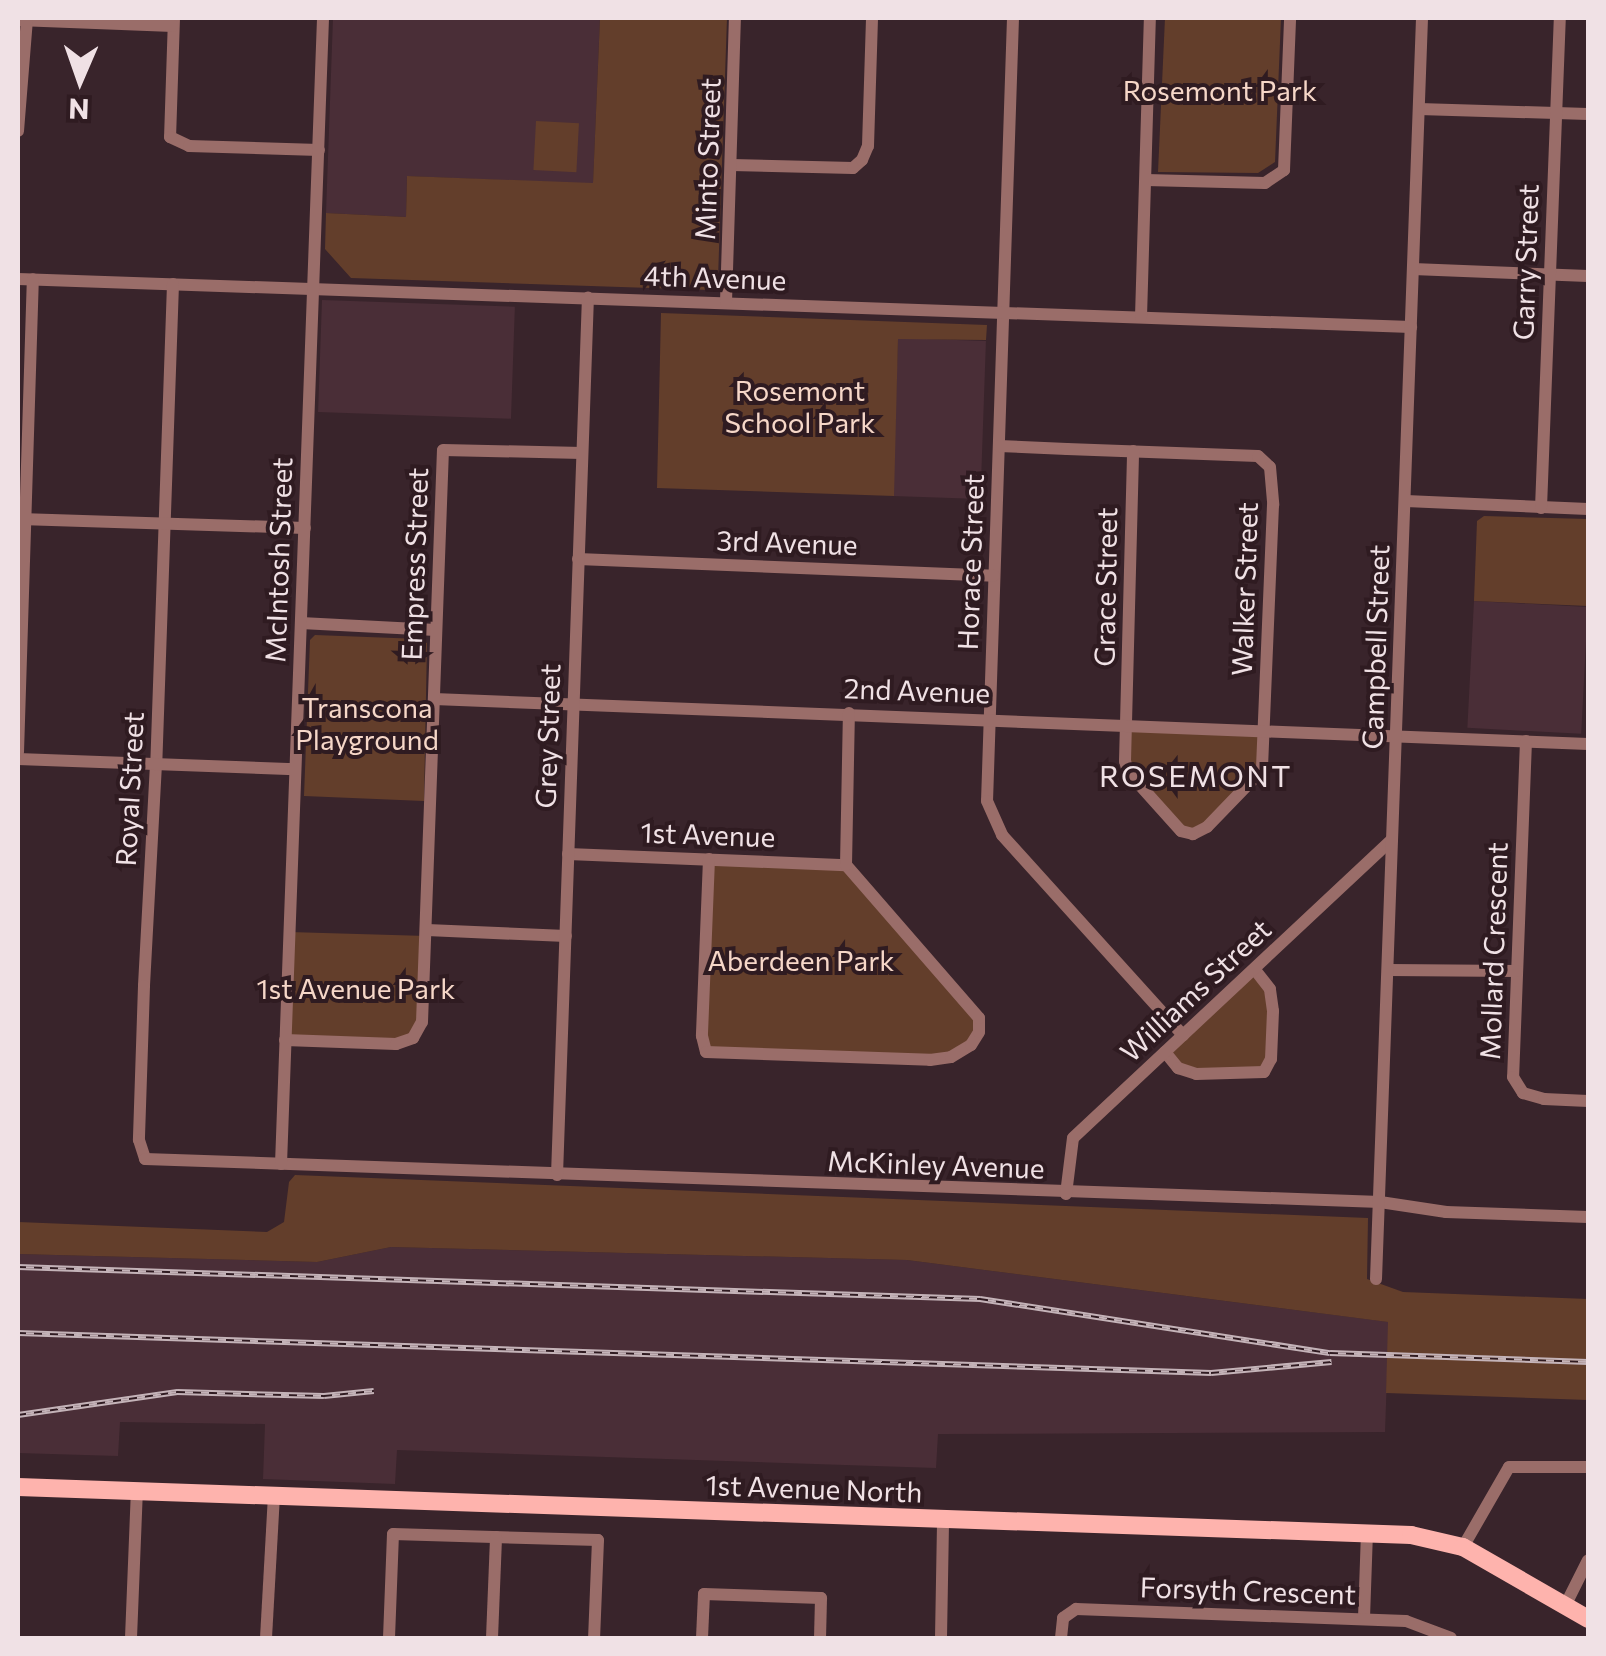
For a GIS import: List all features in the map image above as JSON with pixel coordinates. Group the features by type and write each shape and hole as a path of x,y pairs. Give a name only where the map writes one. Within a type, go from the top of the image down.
{"main road":[{"name":"1st Avenue North","path":"18,1486 1411,1535 1463,1547 1588,1619"}],"street":[{"name":"McIntosh Street","path":"281,1164 323,18"},
{"name":"Minto Street","path":"726,302 736,18"},
{"path":"732,164 853,168 862,160 868,146 872,18"},
{"name":"Horace Street","path":"1013,18 987,801 1002,835 1183,1034"},
{"path":"1141,316 1150,18"},
{"path":"1146,180 1265,182 1284,170 1290,18"},
{"name":"Campbell Street","path":"1376,1279 1422,18"},
{"name":"Garry Street","path":"1541,508 1560,18"},
{"path":"18,131 22,20 174,22 170,137 189,146 319,150"},
{"path":"1419,109 1588,114"},
{"path":"1413,269 1588,276"},
{"name":"4th Avenue","path":"18,278 1411,327"},
{"path":"33,279 21,519 18,755 296,770"},
{"name":"Royal Street","path":"173,284 139,1140 145,1159 281,1164"},
{"name":"Grey Street","path":"557,1175 588,298"},
{"path":"999,446 1133,451"},
{"name":"Empress Street","path":"285,1040 396,1044 413,1038 422,1022 443,450 582,453"},
{"name":"Walker Street","path":"1133,451 1258,456 1270,468 1273,506 1264,730"},
{"name":"Grace Street","path":"1133,451 1128,772 1181,831 1193,834 1207,828 1262,770 1264,730"},
{"path":"1406,501 1588,509"},
{"path":"21,519 305,528"},
{"name":"3rd Avenue","path":"578,559 994,576"},
{"path":"301,623 436,630"},
{"name":"2nd Avenue","path":"434,700 989,718 1588,744"},
{"path":"709,859 702,1036 706,1052 930,1060 951,1057 971,1045 979,1032 979,1018 846,866 849,713"},
{"name":"Mollard Crescent","path":"1526,741 1513,1076 1523,1093 1544,1099 1588,1101"},
{"name":"Williams Street","path":"1066,1194 1073,1138 1392,840"},
{"name":"1st Avenue","path":"568,854 846,866"},
{"path":"427,930 566,936"},
{"path":"1165,1052 1178,1068 1196,1074 1264,1072 1271,1058 1273,1011 1270,989 1254,970"},
{"path":"1388,970 1517,971"},
{"name":"McKinley Avenue","path":"281,1164 1380,1202 1446,1212 1588,1217"},
{"path":"1463,1547 1509,1467 1588,1466"},
{"path":"131,1638 137,1491"},
{"path":"266,1638 274,1495"},
{"path":"940,1638 944,1520"},
{"path":"389,1638 393,1534 598,1540 594,1638"},
{"path":"1364,1618 1367,1534"},
{"path":"492,1638 496,1537"},
{"path":"1566,1606 1588,1560"},
{"path":"702,1638 704,1594 821,1598 820,1638"},
{"name":"Forsyth Crescent","path":"1061,1638 1063,1618 1076,1609 1406,1621 1451,1638"}],"shaded area":[{"path":"333,18 600,18 593,184 407,176 406,217 326,213"},
{"path":"322,300 515,307 511,419 318,412"},
{"path":"898,338 986,341 980,499 892,496"},
{"path":"1474,601 1588,607 1581,734 1467,728"},
{"path":"391,1247 907,1260 1389,1322 1385,1432 938,1434 936,1468 397,1450 395,1484 263,1479 265,1424 120,1422 118,1456 18,1453 18,1254 317,1262"}],"green space":[{"path":"600,18 727,18 718,279 711,290 351,278 325,249 326,213 406,217 407,176 593,183"},
{"name":"Rosemont Park","path":"1165,18 1281,18 1275,162 1258,173 1158,172"},
{"path":"536,121 579,123 576,172 533,170"},
{"name":"Rosemont School Park","path":"661,313 987,325 986,340 898,339 894,496 657,488"},
{"path":"1484,516 1588,519 1588,606 1474,601 1477,521"},
{"name":"Transcona Playground","path":"315,635 420,639 427,643 424,801 304,796 310,640"},
{"path":"1127,724 1264,729 1262,770 1207,827 1181,831 1128,772"},
{"name":"Aberdeen Park","path":"709,859 846,865 979,1018 979,1032 951,1057 706,1052"},
{"name":"1st Avenue Park","path":"289,932 427,936 422,1022 413,1038 285,1040"},
{"path":"1255,970 1273,1011 1264,1072 1196,1074 1165,1052"},
{"path":"295,1175 1368,1218 1367,1279 1403,1292 1588,1299 1588,1400 1386,1393 1388,1322 907,1260 391,1247 317,1262 18,1254 18,1222 267,1232 284,1222 289,1182"}],"railway":[{"path":"18,1267 980,1299 1330,1353 1588,1362"},
{"path":"18,1333 1211,1373 1331,1362"},
{"path":"18,1415 177,1392 324,1396 374,1391"}],"district":[{"name":"ROSEMONT","path":"1196,775"}]}
